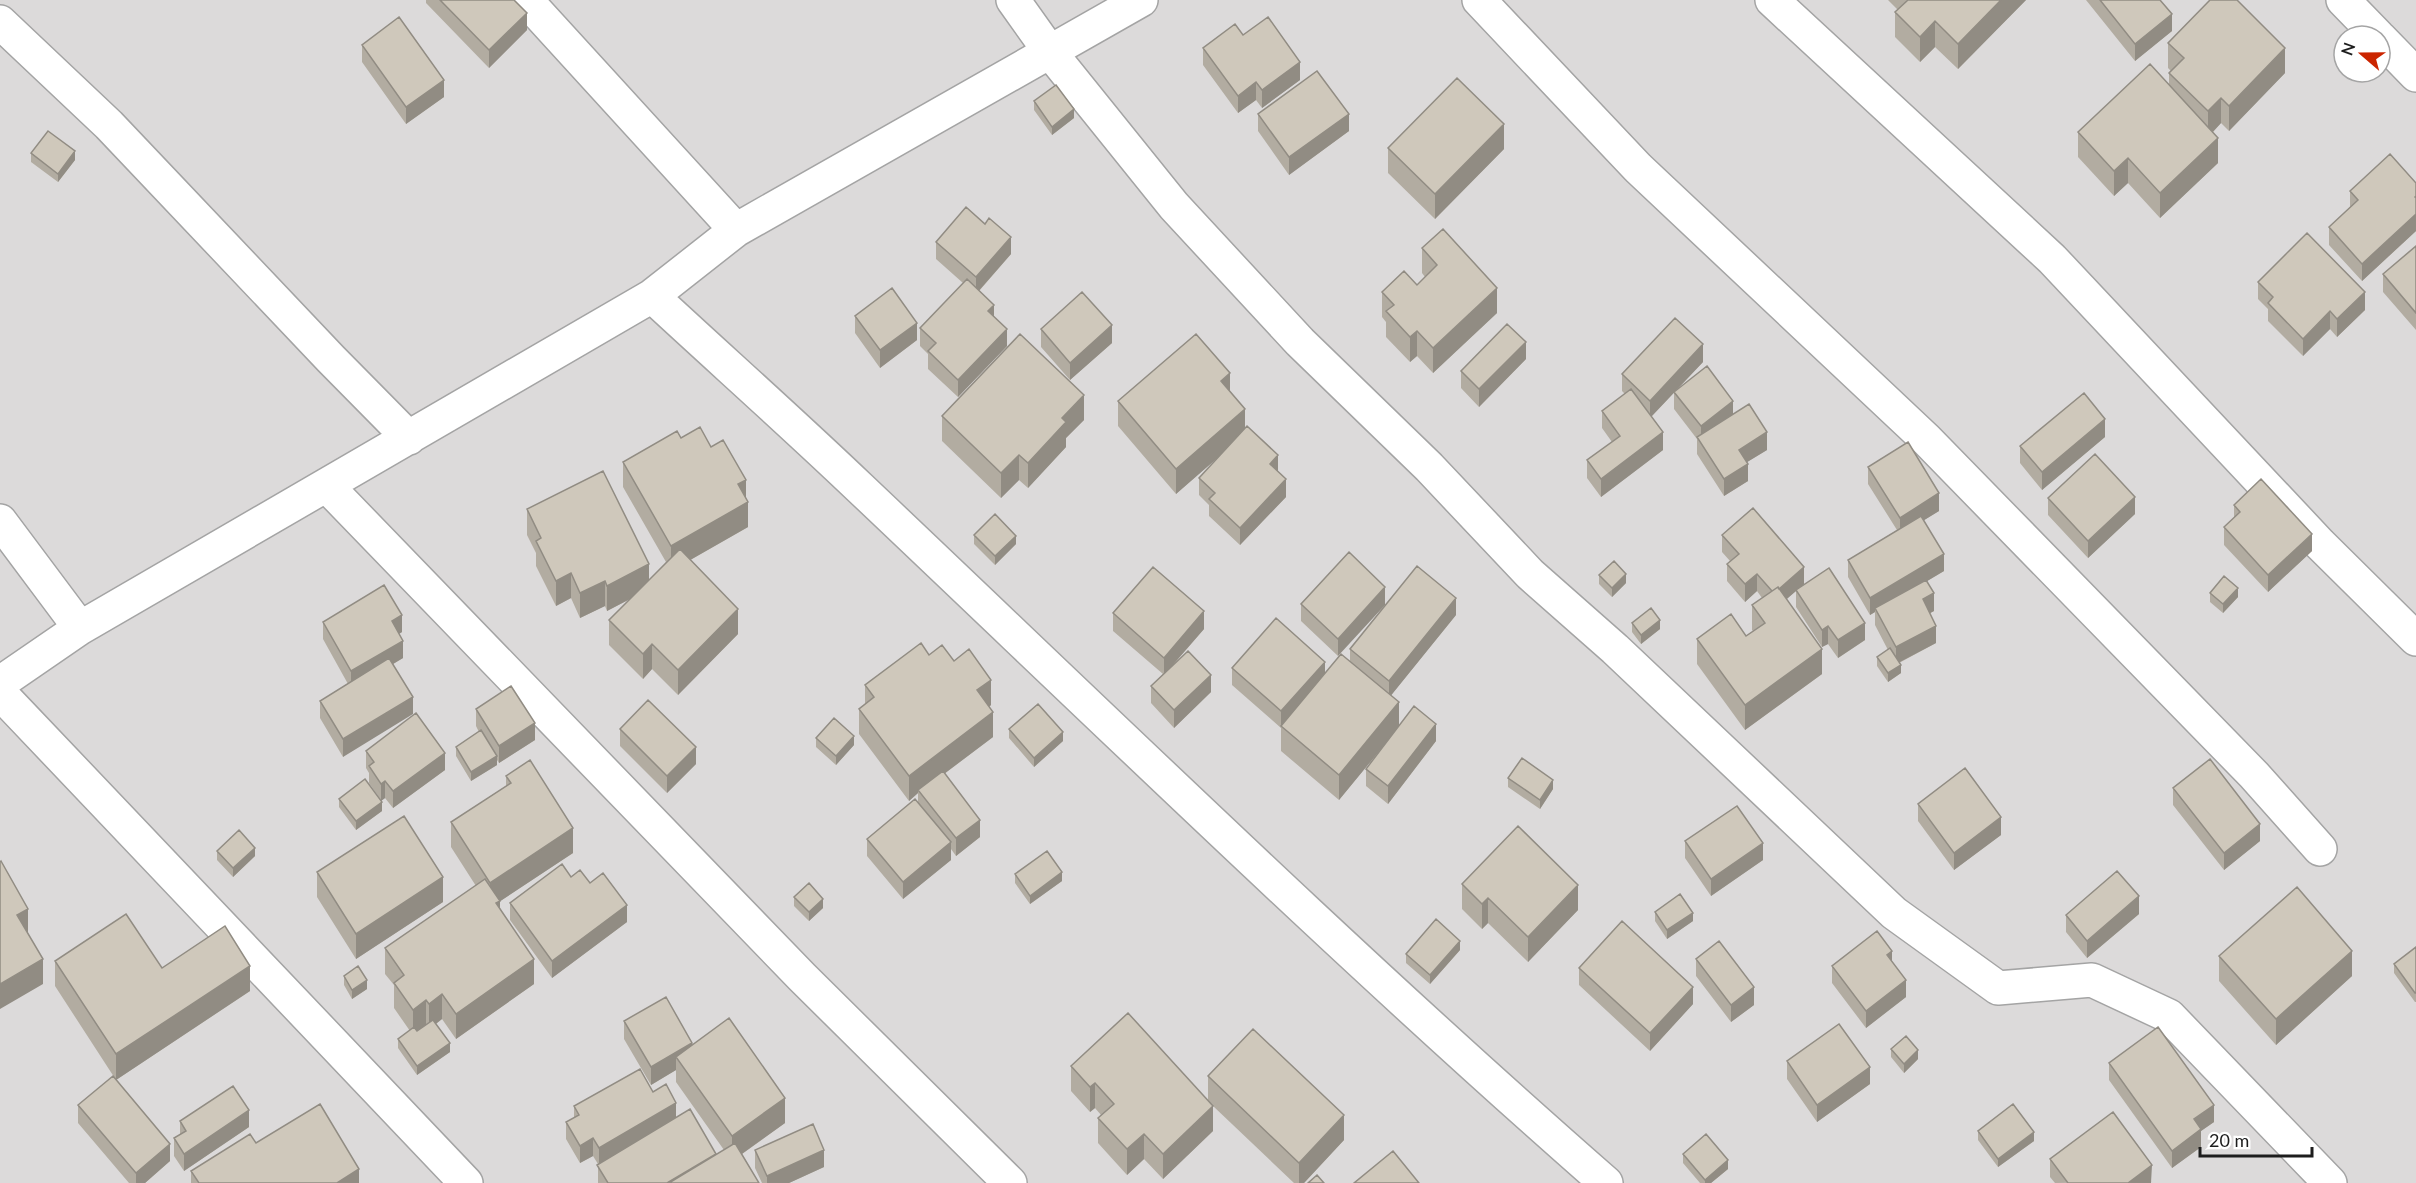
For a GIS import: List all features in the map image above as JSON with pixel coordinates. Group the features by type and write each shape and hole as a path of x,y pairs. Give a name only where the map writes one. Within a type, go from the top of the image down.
{"street":[{"path":"526,0 736,230"},
{"path":"1013,0 1050,52 1174,206 1300,342 1429,467 1530,574 1615,649 1894,913 1998,988 2092,980 2169,1016 2330,1183"},
{"path":"0,683 80,628 652,296 736,230 1141,0"},
{"path":"1479,0 1638,168 1926,439 2254,775 2320,849"},
{"path":"1772,0 2052,259 2320,544 2416,639"},
{"path":"2343,0 2366,24"},
{"path":"0,22 109,125 322,351 409,438"},
{"path":"2392,50 2416,75"},
{"path":"652,296 857,485 1043,664 1302,907 1606,1183"},
{"path":"327,486 802,976 1010,1183"},
{"path":"0,521 80,628"},
{"path":"0,693 466,1183"}],"shaded area":[{"path":"0,0 2416,0 2416,1183 0,1183"}],"building":[{"path":"440,0 514,0 527,13 489,50"},
{"path":"1908,0 2001,0 1958,44 1935,21 1920,37 1895,12"},
{"path":"2100,0 2160,0 2172,14 2135,44"},
{"path":"2210,0 2237,0 2285,48 2229,106 2221,98 2208,111 2169,73 2184,58 2168,43"},
{"path":"399,17 444,80 406,107 362,45"},
{"path":"1268,17 1300,62 1262,90 1256,82 1238,96 1203,48 1235,24 1243,35"},
{"path":"2150,64 2218,138 2160,193 2128,158 2114,171 2078,132"},
{"path":"1317,71 1349,114 1289,157 1258,114"},
{"path":"1457,78 1504,124 1435,194 1388,148"},
{"path":"1056,85 1074,109 1052,127 1034,101"},
{"path":"48,131 75,151 58,174 31,153"},
{"path":"2390,154 2416,183 2416,214 2362,264 2329,227 2358,200 2350,191"},
{"path":"966,207 985,224 989,218 1011,237 976,277 936,242"},
{"path":"1443,229 1497,288 1433,348 1417,331 1410,337 1386,311 1394,305 1382,292 1404,271 1417,285 1437,265 1422,248"},
{"path":"2307,233 2365,292 2337,319 2330,311 2303,339 2268,303 2273,297 2258,282"},
{"path":"2416,246 2416,313 2383,274"},
{"path":"967,279 994,305 988,311 1007,329 958,380 928,351 936,343 920,328"},
{"path":"892,288 917,323 880,350 855,316"},
{"path":"1082,292 1112,325 1070,363 1041,329"},
{"path":"1675,318 1703,344 1650,401 1622,374"},
{"path":"1507,324 1526,342 1479,389 1461,371"},
{"path":"1020,334 1084,395 1062,418 1066,422 1028,463 1019,455 1001,473 942,416"},
{"path":"1196,334 1230,373 1221,381 1245,409 1176,469 1118,401"},
{"path":"1707,366 1733,401 1701,426 1674,392"},
{"path":"1631,389 1663,432 1601,479 1587,460 1620,436 1602,411"},
{"path":"2084,393 2105,419 2042,472 2020,446"},
{"path":"1749,404 1767,432 1739,450 1748,464 1724,479 1697,437"},
{"path":"1247,426 1278,455 1270,464 1286,479 1240,528 1209,499 1215,493 1199,478"},
{"path":"700,427 711,447 723,440 746,480 738,484 748,502 671,546 623,462 677,431 681,438"},
{"path":"1908,442 1939,493 1900,518 1868,467"},
{"path":"2095,454 2135,497 2088,541 2048,498"},
{"path":"603,471 649,564 607,586 605,581 580,593 571,573 556,581 536,541 541,538 527,509"},
{"path":"2261,479 2312,534 2268,575 2224,527 2240,512 2234,505"},
{"path":"1753,508 1804,567 1779,589 1778,587 1772,591 1757,574 1745,584 1727,564 1739,554 1722,535"},
{"path":"995,514 1016,536 995,556 974,535"},
{"path":"1921,516 1944,554 1870,598 1848,560"},
{"path":"680,549 738,609 678,670 652,644 643,654 609,620"},
{"path":"1349,552 1385,587 1338,639 1301,604"},
{"path":"1614,561 1626,574 1612,588 1599,575"},
{"path":"1417,566 1456,598 1389,681 1350,649"},
{"path":"1153,567 1204,611 1164,658 1113,613"},
{"path":"1829,568 1865,623 1838,640 1828,626 1822,630 1796,590"},
{"path":"2224,576 2238,588 2223,604 2210,593"},
{"path":"1926,580 1934,593 1923,599 1936,626 1896,647 1875,608"},
{"path":"384,585 402,615 392,621 403,641 351,671 323,622"},
{"path":"1778,587 1822,649 1745,705 1697,639 1731,614 1746,636 1765,623 1752,605"},
{"path":"1651,608 1660,620 1641,635 1632,623"},
{"path":"1276,618 1325,662 1281,711 1232,668"},
{"path":"921,643 929,655 942,645 954,661 969,649 991,680 977,690 993,712 909,776 859,709 874,697 865,685"},
{"path":"1890,648 1901,665 1888,673 1877,657"},
{"path":"1188,651 1211,675 1174,710 1151,686"},
{"path":"1341,654 1399,702 1339,775 1281,726"},
{"path":"389,658 413,697 343,739 320,701"},
{"path":"511,686 535,723 499,746 476,709"},
{"path":"648,700 696,747 667,776 620,729"},
{"path":"1038,704 1063,732 1034,758 1009,729"},
{"path":"1414,706 1436,724 1388,786 1366,769"},
{"path":"416,713 445,753 393,791 385,781 381,784 369,766 374,762 366,751"},
{"path":"834,718 854,736 836,756 816,738"},
{"path":"481,730 497,756 471,772 456,747"},
{"path":"1522,758 1553,780 1540,800 1508,778"},
{"path":"2210,759 2260,824 2224,853 2173,788"},
{"path":"530,760 573,828 490,883 451,822 511,783 506,776"},
{"path":"1965,768 2001,817 1954,853 1918,804"},
{"path":"943,771 980,820 956,838 918,790"},
{"path":"365,779 382,802 356,821 339,799"},
{"path":"915,799 951,842 903,882 867,839"},
{"path":"1737,806 1763,843 1711,879 1685,841"},
{"path":"404,816 443,877 356,934 317,872"},
{"path":"1518,826 1578,885 1528,937 1488,898 1482,904 1462,884"},
{"path":"239,830 255,848 233,868 217,851"},
{"path":"1047,851 1062,872 1030,896 1015,874"},
{"path":"0,862 28,909 17,915 43,959 0,984"},
{"path":"562,864 571,877 580,870 590,883 603,873 627,905 552,961 510,903"},
{"path":"2117,871 2139,896 2087,941 2066,915"},
{"path":"485,879 500,901 496,903 534,959 456,1014 442,994 429,1004 426,1000 413,1010 394,983 404,975 385,948"},
{"path":"809,883 823,899 809,912 794,897"},
{"path":"2297,887 2352,951 2276,1019 2219,956"},
{"path":"1680,894 1693,913 1667,930 1655,912"},
{"path":"126,914 162,968 225,926 250,966 116,1054 55,961"},
{"path":"1436,919 1460,941 1430,975 1406,954"},
{"path":"1622,921 1693,987 1650,1033 1579,968"},
{"path":"1877,931 1892,951 1887,955 1906,980 1866,1011 1832,966"},
{"path":"1719,941 1754,987 1731,1005 1696,959"},
{"path":"2416,947 2416,993 2415,993 2394,964"},
{"path":"358,966 367,980 352,990 344,976"},
{"path":"666,997 692,1043 651,1067 624,1021"},
{"path":"1128,1013 1213,1106 1163,1154 1144,1134 1127,1149 1098,1118 1114,1104 1095,1083 1090,1087 1071,1066"},
{"path":"729,1018 785,1098 732,1136 676,1057"},
{"path":"433,1020 450,1043 417,1066 398,1039 414,1027 417,1031"},
{"path":"1839,1024 1870,1067 1817,1105 1787,1061"},
{"path":"2158,1027 2214,1105 2194,1119 2201,1129 2172,1151 2109,1063"},
{"path":"1253,1029 1344,1115 1299,1163 1208,1076"},
{"path":"1906,1036 1918,1050 1904,1064 1891,1049"},
{"path":"640,1069 653,1092 666,1084 676,1103 599,1148 593,1138 580,1146 566,1122 579,1115 574,1106"},
{"path":"113,1076 170,1144 136,1173 78,1105"},
{"path":"233,1086 249,1110 184,1154 174,1138 186,1131 180,1121"},
{"path":"320,1104 359,1169 337,1183 199,1183 191,1171 250,1134 256,1143"},
{"path":"2013,1104 2034,1132 1998,1159 1978,1131"},
{"path":"690,1109 716,1154 667,1183 608,1183 597,1165"},
{"path":"2113,1112 2152,1165 2128,1183 2068,1183 2050,1159"},
{"path":"813,1124 824,1150 767,1176 755,1150"},
{"path":"1706,1134 1728,1160 1705,1180 1683,1154"},
{"path":"735,1143 759,1183 669,1183"},
{"path":"1393,1151 1419,1183 1354,1183"},
{"path":"1317,1175 1324,1183 1308,1183"}]}
